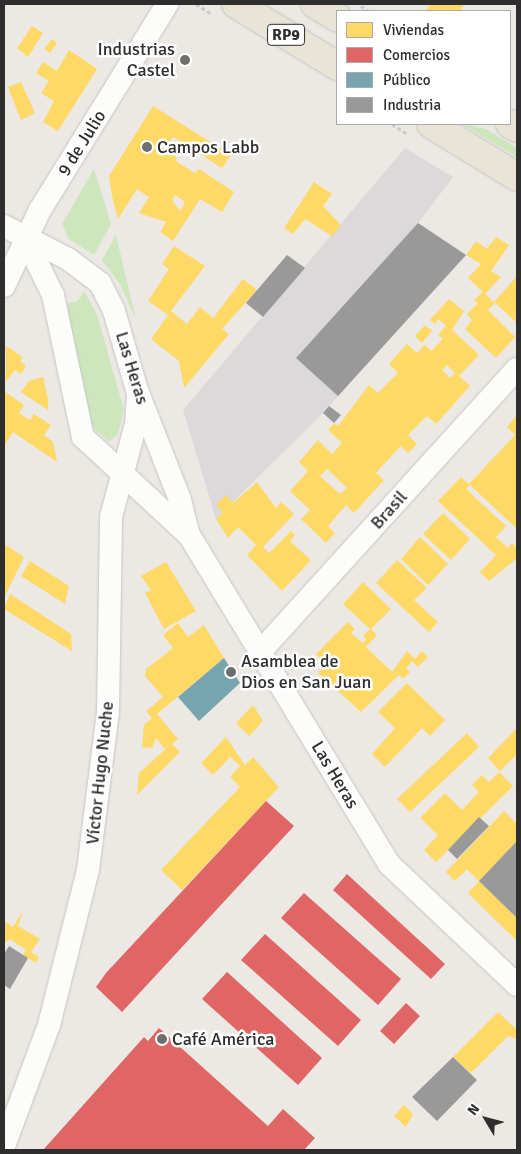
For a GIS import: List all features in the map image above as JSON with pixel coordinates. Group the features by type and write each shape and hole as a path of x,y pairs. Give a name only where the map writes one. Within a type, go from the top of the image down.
{"main road":[{"name":"RP9","path":"236,4 336,65"},
{"name":"RP9","path":"315,4 336,17"},
{"path":"433,125 517,176"}],"street":[{"name":"9 de Julio","path":"4,286 26,240 167,4"},
{"name":"Las Heras","path":"4,226 26,240 68,259 100,283 114,311 137,390 180,500 189,535 389,864 517,985"},
{"name":"Las Heras","path":"26,240 53,295 83,437 121,476 189,535"},
{"name":"Brasil","path":"260,652 517,369"},
{"name":"Víctor Hugo Nuche","path":"4,1146 49,1025 88,870 104,765 110,659 111,517 136,424 137,390"}],"shaded area":[{"path":"405,148 453,177 418,223 466,255 323,413 216,519 183,410"}],"green space":[{"path":"464,125 486,129 517,148 517,157"},
{"path":"94,169 111,224 94,255 69,239 62,224"},
{"path":"116,235 136,320 120,284 102,260"},
{"path":"84,291 97,314 124,410 118,434 109,442 91,426 65,304 78,301"}],"building: Viviendas":[{"path":"430,4 465,4 461,10 427,10"},
{"path":"32,26 43,33 28,57 17,48"},
{"path":"52,39 57,43 50,53 44,49"},
{"path":"69,50 97,69 58,131 43,122 54,101 41,93 49,81 36,73 43,62 57,71"},
{"path":"21,82 35,113 21,120 8,87"},
{"path":"153,106 231,155 222,168 173,137 166,147 175,153 177,162 195,173 199,169 234,192 222,212 200,199 173,241 160,232 166,222 139,213 149,197 137,189 118,219 109,176","holes":["175,195 185,202 180,211 172,200"]},
{"path":"314,182 332,194 323,206 341,225 332,236 305,219 293,234 284,228"},
{"path":"496,237 509,245 491,271 501,277 485,294 495,303 488,310 515,337 496,358 465,329 472,320 467,314 478,303 474,300 483,292 468,278 481,264 466,255 476,241 487,249"},
{"path":"174,246 205,266 171,311 187,324 200,307 213,318 243,279 257,290 222,329 229,334 184,388 179,361 151,339 168,315 148,301 169,269 162,264"},
{"path":"517,276 517,323 494,302"},
{"path":"449,299 464,311 452,330 479,355 459,376 470,386 436,424 427,416 408,435 417,444 408,453 401,446 383,465 376,473 384,480 354,513 346,505 328,526 335,533 326,543 301,519 310,510 290,491 308,471 299,462 318,440 332,454 342,443 328,430 334,423 338,426 369,385 378,393 398,373 389,364 407,344 417,353 425,345 431,351 443,339 438,335 446,326 439,319 435,324 430,320","holes":["447,365 455,373 450,378 442,370","327,469 347,488 340,494 320,476"]},
{"path":"425,325 432,331 422,343 415,336"},
{"path":"6,346 23,357 20,361 26,366 21,374 15,370 6,382"},
{"path":"43,377 48,399 48,410 21,392 29,381"},
{"path":"4,391 24,405 19,413 30,420 34,414 51,425 44,435 53,442 57,462 13,432 4,446"},
{"path":"517,415 517,529 470,485 466,489 506,526 496,537 508,548 512,543 517,548 517,558 489,581 480,572 496,555 438,501 461,477 469,484 515,435 507,427"},
{"path":"257,482 276,508 281,502 294,514 263,547 269,553 291,531 295,535 290,541 311,560 282,591 247,555 256,545 238,527 228,538 216,519 223,512 216,505 226,495 233,503"},
{"path":"443,513 470,539 451,560 423,534"},
{"path":"420,537 448,564 428,585 401,559"},
{"path":"4,544 24,557 5,596 4,595"},
{"path":"397,560 427,588 414,600 438,622 429,632 376,583"},
{"path":"30,561 69,586 65,604 21,576"},
{"path":"166,562 196,611 164,629 145,593 151,590 141,576"},
{"path":"363,582 391,609 371,629 377,635 366,647 392,672 407,651 415,659 422,651 428,657 418,667 412,661 406,668 410,672 403,679 399,675 361,712 318,673 326,664 316,654 348,622 355,629 351,633 363,643 366,639 363,636 370,629 343,604"},
{"path":"10,594 71,634 72,651 4,609"},
{"path":"178,623 188,637 204,625 224,658 157,714 178,739 172,744 180,752 137,795 139,773 170,745 165,749 156,738 152,748 142,747 144,725 152,718 146,711 163,697 145,676 146,669 173,648 163,635"},
{"path":"407,683 445,720 430,736 422,728 385,767 372,754 395,728 378,712"},
{"path":"253,705 263,721 249,736 236,723"},
{"path":"517,728 517,754 500,771 488,758"},
{"path":"467,733 479,747 410,812 397,799"},
{"path":"226,737 245,765 253,757 279,787 182,890 161,870 240,787 230,777 240,766 230,757 213,775 201,763"},
{"path":"499,772 513,786 436,862 424,850 438,835 420,818 445,793 462,810 479,792 472,785 482,775 489,782"},
{"path":"504,811 517,824 517,841 479,881 467,869 455,881 446,872"},
{"path":"479,881 517,918 517,941 468,893"},
{"path":"23,911 18,926 40,939 31,952 39,957 36,963 23,955 26,950 10,939 4,943 4,921 13,927"},
{"path":"498,1012 517,1030 517,1039 508,1036 471,1073 453,1057"},
{"path":"404,1105 413,1114 406,1127 394,1116"}],"building: Comercios":[{"path":"266,801 294,826 122,1012 96,987 106,973"},
{"path":"347,874 445,964 431,979 333,890"},
{"path":"304,893 401,979 378,1005 281,918"},
{"path":"265,934 361,1020 338,1046 241,960"},
{"path":"227,972 322,1058 298,1085 202,999"},
{"path":"406,1003 420,1016 394,1044 380,1031"},
{"path":"159,1028 268,1126 283,1109 315,1138 304,1150 43,1150 144,1037 148,1041"}],"building: Público":[{"path":"224,658 240,683 199,721 178,697"}],"building: Industria":[{"path":"418,223 466,255 338,396 296,358"},
{"path":"287,255 305,268 263,317 246,303"},
{"path":"329,406 341,415 334,423 323,413"},
{"path":"479,817 489,826 457,859 448,850"},
{"path":"517,841 517,918 479,881"},
{"path":"9,946 28,958 10,989 4,985 4,954"},
{"path":"453,1057 477,1080 437,1121 412,1097"}],"place":[{"name":"Industrias Castel","path":"185,60"},
{"name":"Campos Labb","path":"147,147"},
{"name":"Asamblea de Dios en San Juan","path":"231,672"},
{"name":"Café América","path":"162,1039"}]}
